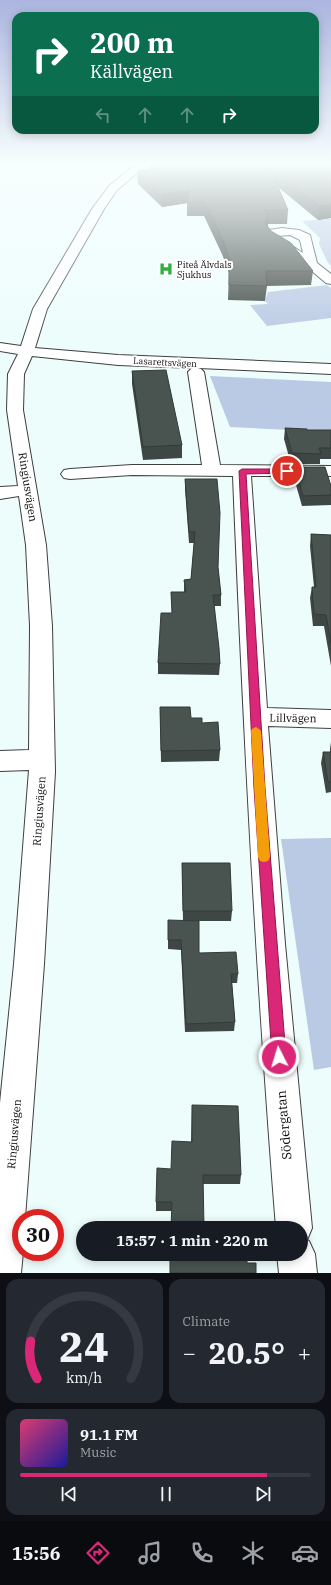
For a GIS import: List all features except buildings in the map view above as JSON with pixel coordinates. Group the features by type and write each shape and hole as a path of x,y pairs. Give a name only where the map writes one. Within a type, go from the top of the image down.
{"street":[{"name":"Ringiusvägen","path":"2,1273 29,964 42,760 41,626 36,545 15,410 8,391 27,351 34,321 90,222"},
{"path":"311,264 331,280"},
{"name":"Lasarettsvägen","path":"0,347 118,360 331,369"},
{"path":"196,372 212,471"},
{"path":"70,474 132,470 331,471"},
{"name":"Södergatan","path":"242,471 255,718 270,948 293,1221"},
{"path":"0,493 28,490"},
{"name":"Lillvägen","path":"255,718 331,719"},
{"path":"0,761 42,760"},
{"path":"297,1261 298,1273"}],"shaded area":[{"path":"303,222 331,222 331,266 319,244 320,238"},
{"path":"327,285 331,288 331,318 267,326 250,305 268,304 265,301 268,292"},
{"path":"210,376 331,382 331,432 230,427"},
{"path":"331,838 331,1067 314,1070 281,839"}],"slow traffic":[{"path":"256,731 264,857"}],"place":[{"name":"Piteå Älvdals Sjukhus","path":"166,269"}],"route":[{"path":"279,1057 259,788 242,471 287,471"}]}
